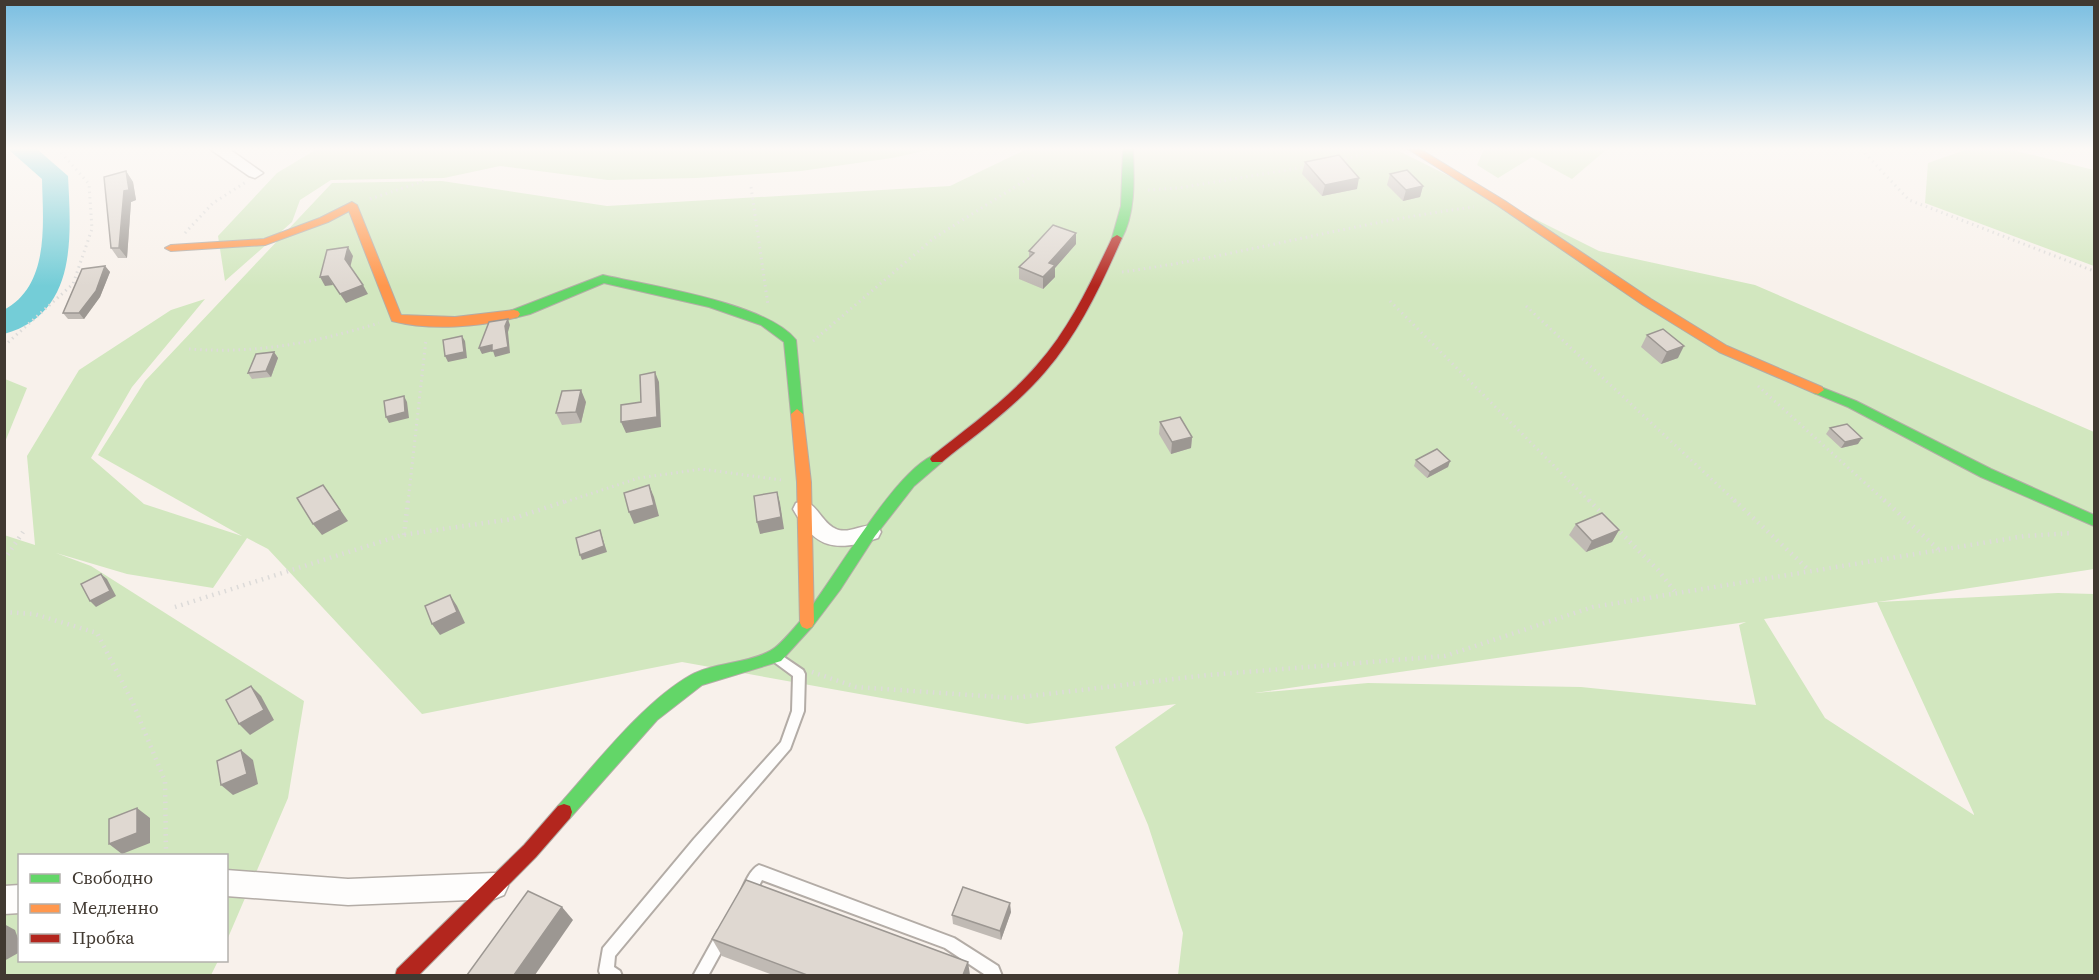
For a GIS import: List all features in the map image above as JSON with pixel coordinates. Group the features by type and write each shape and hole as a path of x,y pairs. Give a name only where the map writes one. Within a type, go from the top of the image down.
{"street":[{"path":"404,975 530,851 651,715 697,680 776,656 807,623 836,586 870,532 909,482 1016,394 1041,369 1063,341 1100,275 1125,220 1129,195"},
{"path":"1488,195 1647,302 1723,349 1851,404 1986,473 2094,521"},
{"path":"171,248 265,242 324,220 352,205 396,318 428,323 494,318 526,311 603,279 712,304 765,322 790,340 804,482 807,623"},
{"path":"804,509 819,530 832,537 848,540 870,532"},
{"path":"228,883 348,892 494,886"}],"lane":[{"path":"615,975 606,971 608,953 786,745 798,711 798,674 776,656"},
{"path":"741,903 759,872 949,943 993,971 995,975"},
{"path":"700,975 730,924"}],"path":[{"path":"4,346 74,284 92,229 90,195"},
{"path":"171,248 213,203 226,195"},
{"path":"352,205 383,195"},
{"path":"752,195 771,326"},
{"path":"792,361 851,307 934,238 1003,195"},
{"path":"1904,195 1909,200 2094,271"},
{"path":"1100,275 1186,263 1404,216 1501,203"},
{"path":"1390,301 1658,570 1676,593"},
{"path":"1526,306 1810,572"},
{"path":"189,349 228,353 281,350 327,340 396,318"},
{"path":"404,535 428,323"},
{"path":"1752,380 1940,550"},
{"path":"175,607 404,535 512,519 639,478 702,470 804,482"},
{"path":"4,560 23,532"},
{"path":"807,670 856,687 1013,698 1208,675 1445,656 1593,607 2025,536 2083,532"},
{"path":"4,612 34,614 97,633 132,701 165,781 166,854"}],"green space":[{"path":"257,195 308,195 300,200 292,222 225,281 218,236"},
{"path":"321,195 533,195 607,206 800,195 1486,195 1599,251 1755,285 2094,432 2094,569 1878,602 2058,593 2094,594 2094,975 1178,975 1183,933 1148,825 1115,747 1176,704 1027,724 682,662 422,714 268,549 247,538 213,588 127,574 56,553 91,566 304,701 288,798 228,938 228,854 18,854 18,962 218,962 211,975 5,976 4,535 35,545 27,456 79,370 171,310 205,299 132,387 91,458 144,504 242,536 98,455 145,381","holes":["1877,602 1974,814 1825,718 1764,619","1746,622 1739,625 1756,705 1581,687 1368,683 1255,693"]},
{"path":"1926,195 2094,195 2094,266 1925,203"},
{"path":"5,379 27,388 5,442"}],"building":[{"path":"106,195 124,195 119,248 111,248"},
{"path":"1053,225 1076,233 1049,263 1055,265 1043,277 1019,267 1034,253 1029,251"},
{"path":"348,247 345,259 363,285 340,294 328,276 320,277 327,250"},
{"path":"105,266 96,291 79,313 63,313 82,269"},
{"path":"508,319 505,326 508,347 492,351 492,345 479,348 489,322"},
{"path":"1663,329 1684,346 1667,352 1647,335"},
{"path":"462,336 464,352 445,356 443,340"},
{"path":"274,352 266,371 248,373 256,354"},
{"path":"655,372 657,417 621,422 621,405 641,402 640,375"},
{"path":"581,390 576,412 556,413 562,391"},
{"path":"404,396 405,412 386,417 384,401"},
{"path":"1180,417 1192,437 1172,442 1160,422"},
{"path":"1847,424 1862,438 1845,442 1830,428"},
{"path":"1437,449 1450,461 1430,472 1416,460"},
{"path":"323,485 340,510 313,524 297,498"},
{"path":"649,485 654,505 629,512 624,493"},
{"path":"777,492 781,517 757,522 754,496"},
{"path":"1602,513 1619,530 1592,541 1576,524"},
{"path":"600,530 604,546 580,555 576,538"},
{"path":"101,574 110,591 90,601 81,584"},
{"path":"450,595 457,612 432,624 425,606"},
{"path":"251,686 264,710 239,724 226,700"},
{"path":"241,750 247,774 221,785 217,761"},
{"path":"137,808 137,833 109,844 109,819"},
{"path":"746,880 968,962 963,975 807,975 712,939"},
{"path":"963,887 1010,903 1000,931 952,915"},
{"path":"528,891 562,907 514,975 467,975"}],"waterway":[{"path":"4,324 32,306 42,293 49,278 56,244 55,195"}],"traffic: fast":[{"path":"1117,238 1124,216 1127,195"},
{"path":"514,314 603,279 712,304 765,322 790,340 797,414"},
{"path":"1818,390 1852,404 1986,473 2094,521"},
{"path":"564,812 651,715 697,680 776,656 807,623 835,586 870,532 909,482 937,459"}],"traffic: slow":[{"path":"1488,195 1647,302 1723,349 1818,390"},
{"path":"171,248 265,242 324,220 352,205 396,318 455,321 514,314"},
{"path":"797,414 804,482 807,623"}],"traffic: jam":[{"path":"937,459 1004,405 1041,369 1074,323 1117,238"},
{"path":"404,976 530,851 564,812"}]}
